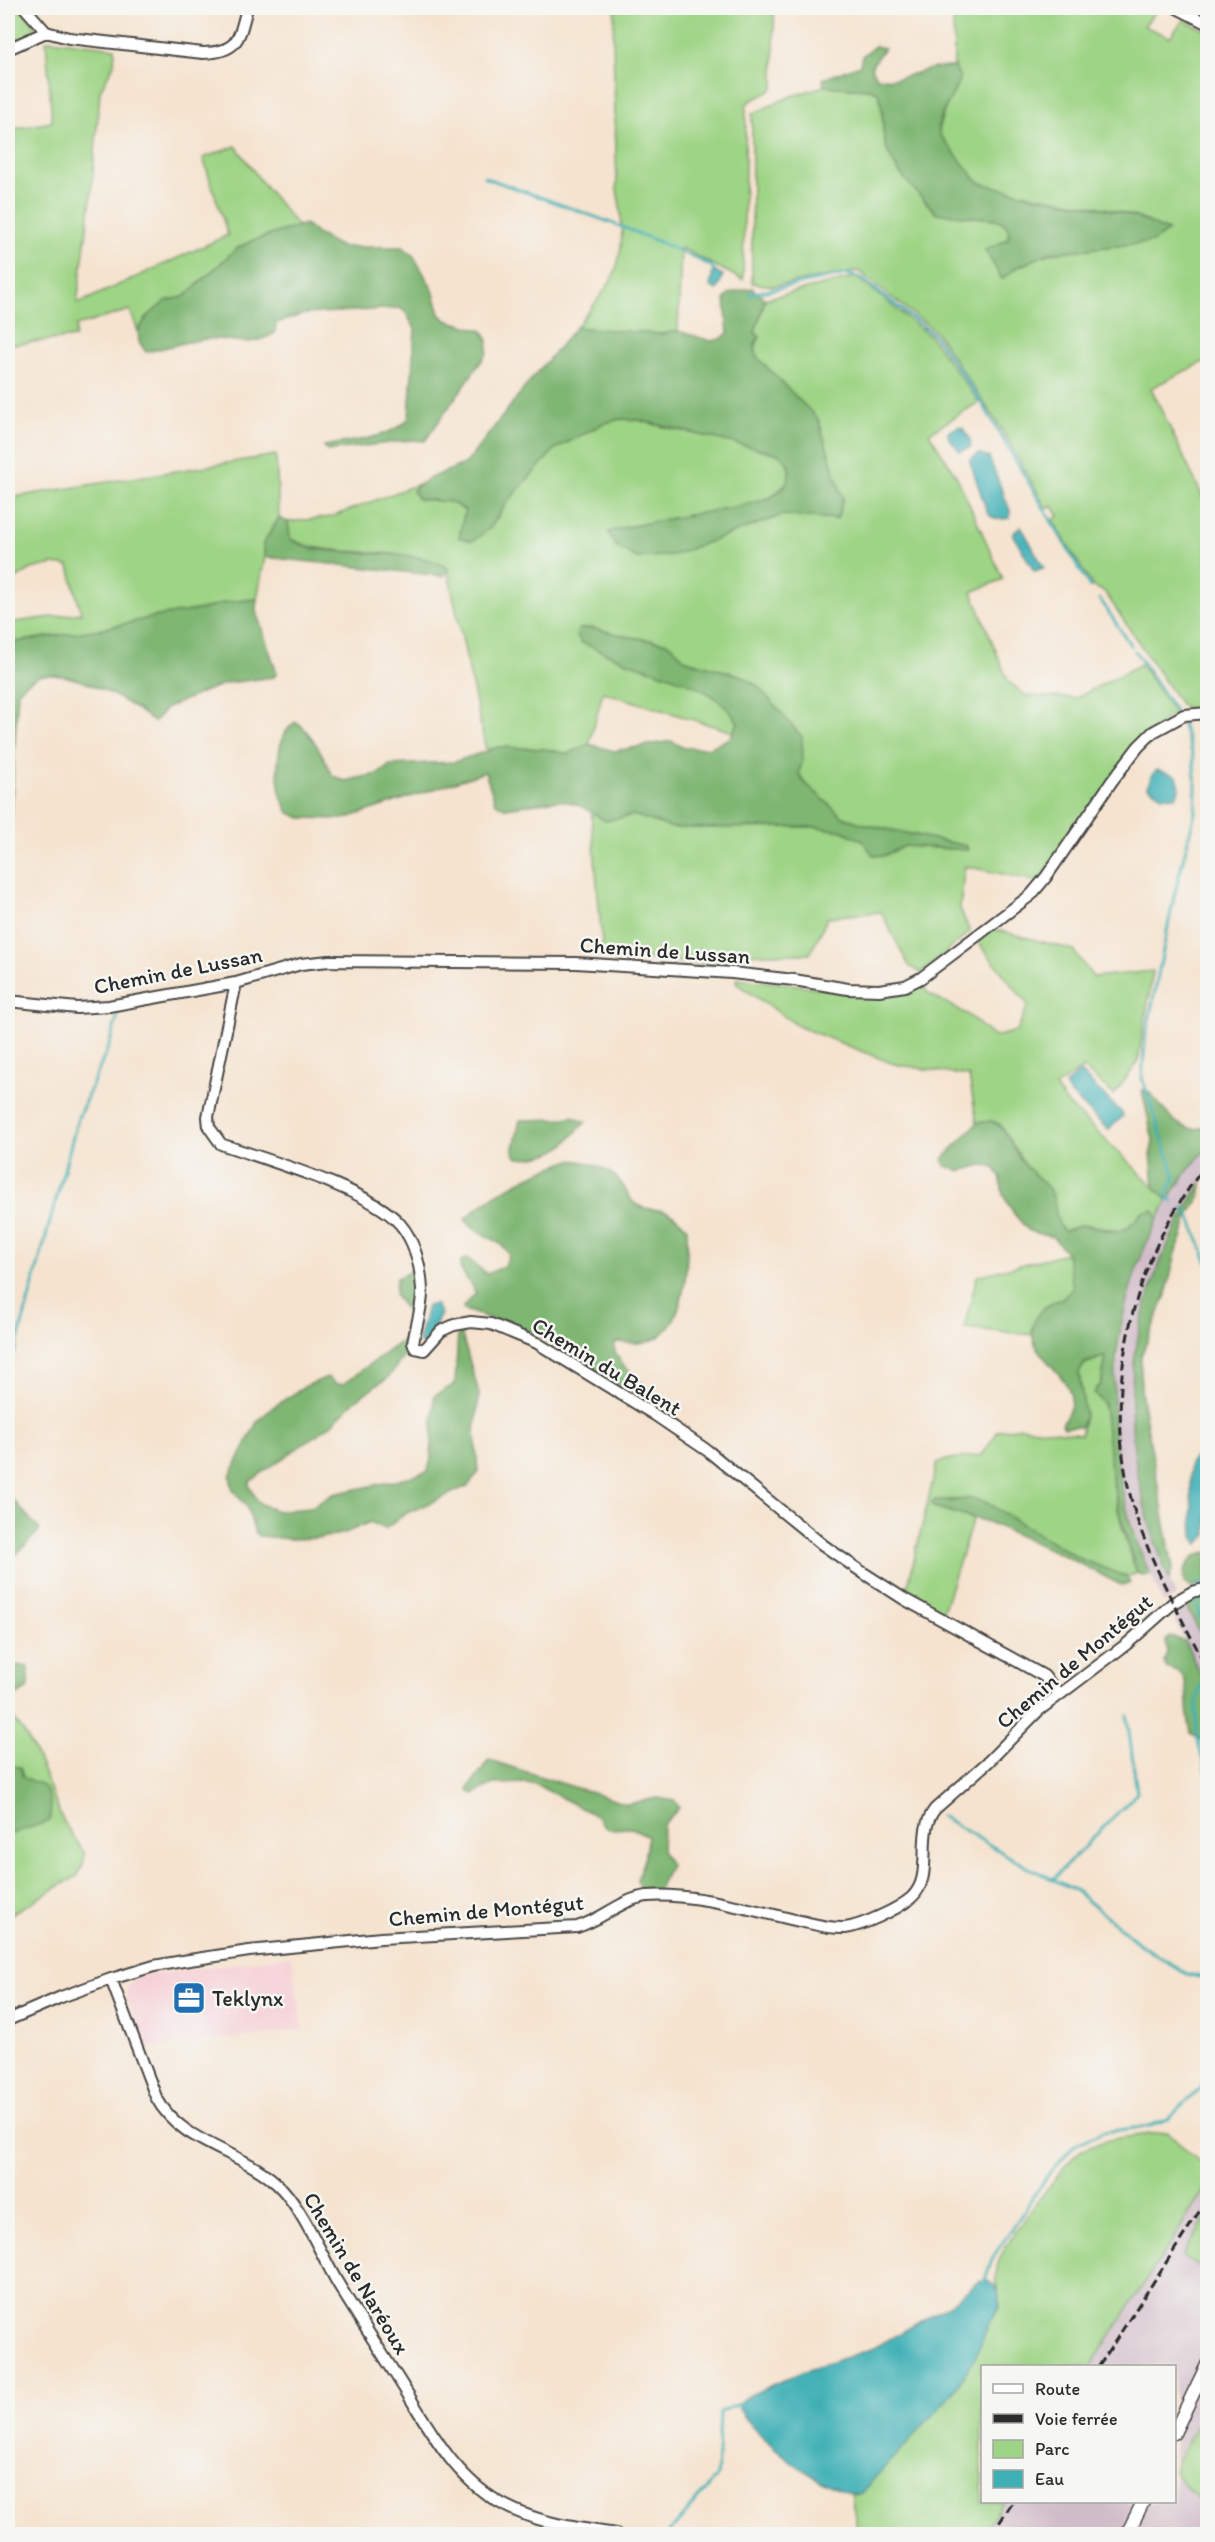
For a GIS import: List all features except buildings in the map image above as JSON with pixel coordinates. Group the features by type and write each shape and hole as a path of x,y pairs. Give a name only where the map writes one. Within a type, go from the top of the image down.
{"main road":[{"path":"1176,2429 1208,2363"},
{"path":"1127,2535 1143,2503"}],"street":[{"path":"25,8 46,32 69,38 203,53 218,52 235,44 247,8"},
{"path":"1177,8 1208,24"},
{"path":"8,49 46,32"},
{"name":"Chemin de Lussan","path":"8,1001 87,1007 236,983 301,964 340,961 576,963 732,973 848,989 879,990 905,986 921,978 1031,895 1046,877 1112,781 1138,747 1153,732 1184,715 1208,713"},
{"name":"Chemin du Balent","path":"236,983 208,1117 213,1135 221,1144 323,1179 390,1214 402,1226 410,1238 420,1268 423,1292 413,1343 416,1348 424,1350 441,1331 454,1325 471,1322 491,1324 537,1343 655,1415 708,1451 823,1545 862,1572 904,1599 1044,1677 1059,1694"},
{"name":"Chemin de Montégut","path":"8,2020 60,1997 154,1966 249,1951 381,1938 577,1927 591,1923 631,1899 647,1896 667,1896 731,1906 830,1927 855,1926 911,1898 922,1879 928,1817 988,1762 1038,1711 1128,1643 1173,1603 1192,1592 1208,1588"},
{"name":"Chemin de Naréoux","path":"111,1979 156,2097 165,2113 188,2132 263,2173 289,2197 336,2280 452,2463 492,2498 515,2511 543,2521 616,2535"}],"shaded area":[{"path":"1207,1148 1207,1175 1182,1213 1167,1244 1143,1311 1134,1354 1130,1398 1138,1481 1147,1520 1176,1596 1164,1603 1146,1565 1120,1485 1113,1398 1125,1307 1138,1265 1168,1200 1189,1169"},
{"path":"1185,1604 1207,1647 1207,1689 1171,1612"},
{"path":"291,1956 303,2030 145,2049 126,1997 127,1988 135,1977"},
{"path":"1207,2186 1207,2215 1182,2257 1207,2271 1207,2418 1202,2412 1176,2465 1176,2365 1092,2365"},
{"path":"1176,2473 1207,2510 1207,2534 982,2534 1002,2503 1176,2503"}],"green space":[{"path":"8,8 19,8 33,22 36,32 8,44"},
{"path":"615,8 774,8 774,86 746,105 743,280 681,248 678,331 662,334 576,328 612,278 621,246 621,212 617,190 613,38"},
{"path":"953,8 1155,8 1158,9 1144,26 1170,37 1183,20 1207,31 1207,360 1151,388 1207,506 1207,708 1190,709 1180,704 1104,591 1093,587 1053,520 1059,516 1053,506 1047,509 1001,428 936,332 858,271 773,286 752,283 752,114 789,97 824,86 870,89 878,92 884,138 892,160 905,179 936,213 996,219 1003,222 1009,229 1002,279 1017,267 1050,253 1152,242 1167,232 1150,222 1112,210 986,185 967,171 940,135 939,129 943,114 960,77 954,67"},
{"path":"46,41 115,48 114,64 100,91 91,198 77,304 228,235 203,158 236,146 263,184 298,226 251,241 236,249 184,297 166,301 147,317 138,331 130,310 76,326 75,337 8,345 8,130 52,122"},
{"path":"875,46 884,48 871,67 877,77 897,78 933,68 954,67 960,77 940,121 940,135 981,183 1027,195 1103,208 1136,217 1168,231 1152,242 1050,253 1017,267 1002,279 985,250 1008,239 1009,230 1003,222 996,219 936,213 905,179 892,160 884,138 878,92 870,89 824,86 823,79 860,65 862,56"},
{"path":"305,224 317,234 341,247 403,247 413,255 433,290 440,314 446,320 483,331 488,341 487,353 425,441 411,440 327,451 324,446 382,434 402,425 409,418 415,329 406,313 400,308 304,314 276,323 275,333 248,342 207,339 146,352 139,342 138,331 147,317 166,301 184,297 236,249 251,241"},
{"path":"856,277 931,337 979,402 929,433 957,477 1003,579 972,592 1008,681 1026,696 1076,698 1141,664 1175,714 1165,719 1040,882 965,866 960,908 970,932 921,973 909,966 881,912 828,917 810,954 738,954 737,967 603,955 591,810 605,821 633,815 673,828 816,827 843,831 862,840 874,855 883,856 905,846 968,850 966,846 864,824 843,817 802,780 799,772 803,760 759,687 742,676 686,660 668,643 592,628 581,642 622,660 674,677 704,691 729,710 738,723 733,732 603,692 589,744 568,754 545,749 499,747 486,750 447,567 409,556 308,546 290,539 288,522 331,517 418,484 413,491 418,499 451,502 465,511 459,537 490,528 508,501 555,449 602,424 620,419 638,420 779,454 787,460 790,467 788,481 773,496 750,504 625,527 673,555 782,515 837,519 843,499 818,419 762,365 756,351 756,344 760,337 755,332 765,299"},
{"path":"752,288 765,299 755,333 760,337 755,343 756,356 818,419 843,499 837,519 782,515 673,555 637,558 616,546 608,532 764,500 782,489 789,471 785,459 779,454 638,420 620,419 602,424 555,449 508,501 490,528 473,541 459,538 465,510 451,502 418,499 413,491 431,478 467,462 529,382 576,327 662,334 678,331 711,341 721,339 728,333 725,299 730,293"},
{"path":"276,455 279,518 263,544 265,557 257,599 227,602 102,629 8,643 8,623 81,613 69,566 53,564 31,569 8,584 8,498"},
{"path":"279,518 288,522 290,539 307,547 321,550 404,555 439,563 449,571 443,576 265,557 263,544"},
{"path":"257,599 256,611 277,673 274,677 227,683 208,690 166,708 154,722 117,697 88,683 73,679 41,675 18,691 8,861 8,643 102,629 227,602"},
{"path":"592,628 668,643 686,660 742,676 759,687 802,737 803,760 799,772 802,780 843,817 864,824 966,846 968,850 905,846 883,856 873,855 862,840 843,831 816,827 673,828 633,815 605,821 577,804 566,801 504,808 495,802 485,772 344,819 301,818 289,813 281,795 278,764 284,735 296,722 312,738 332,775 344,781 378,774 390,765 454,762 499,747 545,749 568,754 589,744 614,751 671,741 684,748 709,748 730,738 738,723 718,700 674,677 622,660 581,642 577,635 578,629"},
{"path":"994,929 1073,950 1093,977 1153,971 1138,1062 1114,1095 1083,1068 1055,1087 1067,1103 1168,1200 1158,1219 1155,1213 1143,1212 1135,1222 1121,1230 1083,1225 1064,1231 1059,1226 1055,1214 1052,1193 1025,1165 1000,1124 992,1121 977,1123 969,1076 894,1064 800,1027 737,984 736,979 875,995 891,994 921,984 929,994 967,1014 994,1037 1017,1031 1028,1005 977,941"},
{"path":"1142,1090 1148,1091 1166,1113 1181,1125 1198,1129 1207,1126 1207,1148 1189,1169 1168,1200 1154,1187 1151,1153 1153,1140"},
{"path":"572,1116 586,1122 556,1151 530,1158 517,1158 513,1152 520,1120 561,1119"},
{"path":"992,1121 998,1124 1021,1160 1051,1192 1058,1222 1064,1231 1083,1225 1116,1232 1127,1228 1143,1212 1153,1210 1158,1219 1139,1261 1126,1305 1117,1350 1114,1396 1115,1442 1122,1487 1133,1531 1150,1574 1144,1576 1137,1573 1135,1568 1120,1516 1111,1470 1104,1404 1094,1393 1101,1384 1106,1356 1085,1363 1079,1372 1085,1416 1081,1427 1064,1427 1062,1424 1071,1405 1070,1392 1065,1382 1041,1354 1032,1334 1037,1315 1047,1306 1064,1297 1073,1287 1067,1253 1053,1237 1029,1231 1015,1215 1003,1195 1000,1176 993,1166 982,1165 961,1171 945,1166 943,1159 977,1123"},
{"path":"571,1160 601,1167 619,1180 635,1204 668,1212 687,1228 684,1288 674,1318 657,1338 647,1342 615,1342 615,1353 625,1367 677,1417 676,1421 535,1333 464,1310 463,1307 476,1293 460,1268 461,1261 467,1258 487,1274 505,1266 509,1255 500,1244 475,1230 465,1219 488,1200 515,1184"},
{"path":"1202,1181 1201,1194 1186,1221 1183,1236 1177,1248 1166,1295 1141,1356 1141,1392 1173,1568 1169,1579 1150,1526 1138,1475 1132,1425 1133,1376 1140,1327 1154,1279 1175,1230"},
{"path":"1067,1253 1074,1287 1062,1299 1043,1309 1038,1315 1033,1335 964,1328 977,1276"},
{"path":"411,1271 414,1278 414,1293 408,1346 405,1355 387,1379 354,1402 331,1425 250,1481 249,1486 259,1503 277,1511 310,1508 333,1494 399,1480 428,1471 431,1459 434,1396 455,1384 458,1332 461,1332 479,1393 475,1432 478,1473 468,1486 405,1514 385,1529 370,1522 345,1533 320,1538 289,1539 259,1536 255,1533 247,1507 233,1490 230,1476 257,1422 273,1407 306,1386 327,1377 336,1384 343,1384 403,1340 409,1314 395,1296 396,1279"},
{"path":"1106,1356 1101,1384 1096,1389 1106,1418 1111,1470 1118,1509 1128,1550 1137,1573 1124,1576 1091,1565 985,1502 966,1499 934,1500 934,1507 973,1519 943,1612 906,1593 937,1463 982,1455 998,1431 1021,1427 1081,1434 1085,1416 1079,1372 1085,1364"},
{"path":"8,1494 40,1530 8,1563"},
{"path":"972,1498 985,1502 1079,1558 1127,1577 1130,1583 1121,1585 1065,1556 988,1522 934,1507 931,1503 934,1500 952,1501"},
{"path":"1207,1552 1207,1583 1192,1588 1184,1583 1186,1567 1192,1559"},
{"path":"1208,1596 1207,1647 1185,1604"},
{"path":"1170,1637 1185,1641 1207,1689 1207,1743 1191,1733 1182,1676 1166,1667 1164,1661 1167,1652 1166,1640"},
{"path":"18,1665 28,1667 28,1688 14,1697 8,1691 8,1669"},
{"path":"8,1712 33,1748 62,1819 85,1854 82,1868 77,1876 8,1916"},
{"path":"489,1760 627,1804 657,1798 675,1801 679,1808 663,1825 662,1850 670,1865 658,1891 641,1888 637,1880 648,1836 632,1828 609,1829 597,1816 533,1783 493,1784 473,1794 468,1791"},
{"path":"8,1766 20,1767 23,1777 44,1788 50,1802 50,1821 8,1835"},
{"path":"1168,2132 1207,2169 1207,2186 1092,2365 981,2365 981,2503 1002,2503 982,2534 856,2534 852,2495 860,2494 975,2358 988,2325 1001,2305 997,2271 999,2260 1013,2237 1051,2184 1075,2156 1092,2145 1124,2137"},
{"path":"1207,2215 1207,2271 1182,2257"},
{"path":"1203,2412 1208,2418 1207,2510 1176,2474 1176,2465"}],"water":[{"path":"713,271 723,275 716,290 710,286"},
{"path":"958,427 963,428 970,439 971,447 960,451 948,437 948,432"},
{"path":"979,454 989,457 1011,513 1009,518 996,519 987,512 970,462 970,459"},
{"path":"1021,526 1044,568 1034,571 1013,534"},
{"path":"1157,770 1177,776 1180,787 1176,797 1162,796 1148,787 1151,776"},
{"path":"1080,1072 1122,1113 1123,1116 1108,1130 1068,1091 1065,1085"},
{"path":"436,1305 441,1314 423,1345 418,1341 427,1306"},
{"path":"1196,1455 1203,1455 1208,1466 1207,1535 1198,1544 1193,1537 1190,1464"},
{"path":"986,2280 996,2286 1001,2305 988,2325 975,2358 952,2394 860,2494 846,2492 829,2485 791,2461 756,2431 737,2404 746,2397 802,2372 874,2348 949,2305 978,2282"}],"waterway":[{"path":"484,177 655,240 711,266 715,271"},
{"path":"750,294 847,274 861,278 934,335 982,403 1090,587"},
{"path":"1100,599 1131,646"},
{"path":"1135,651 1176,712"},
{"path":"1173,1202 1166,1196 1175,1177 1142,1078 1145,1039 1175,892 1195,812 1196,787 1193,756 1181,720"},
{"path":"8,1364 15,1351 78,1118 109,1046 118,1014"},
{"path":"1183,1208 1187,1211 1208,1263"},
{"path":"1196,1585 1208,1582"},
{"path":"1196,1595 1199,1615 1208,1631"},
{"path":"1201,1685 1196,1719 1201,1754 1208,1776"},
{"path":"1053,1879 1137,1793 1127,1716"},
{"path":"941,1816 1025,1866 1075,1890 1141,1945 1187,1974 1208,1979"},
{"path":"984,2282 993,2257 1048,2175 1075,2145 1103,2132 1150,2126 1169,2118 1202,2087 1208,2070"},
{"path":"668,2534 717,2477 720,2412 740,2403"}],"railway":[{"path":"1208,1163 1180,1201 1158,1244 1140,1289 1128,1335 1121,1383 1121,1431 1127,1479 1139,1525 1162,1580 1208,1669"},
{"path":"1100,2365 1208,2198"},
{"path":"992,2534 1012,2503"}],"place":[{"name":"Teklynx","path":"189,1998"}]}
